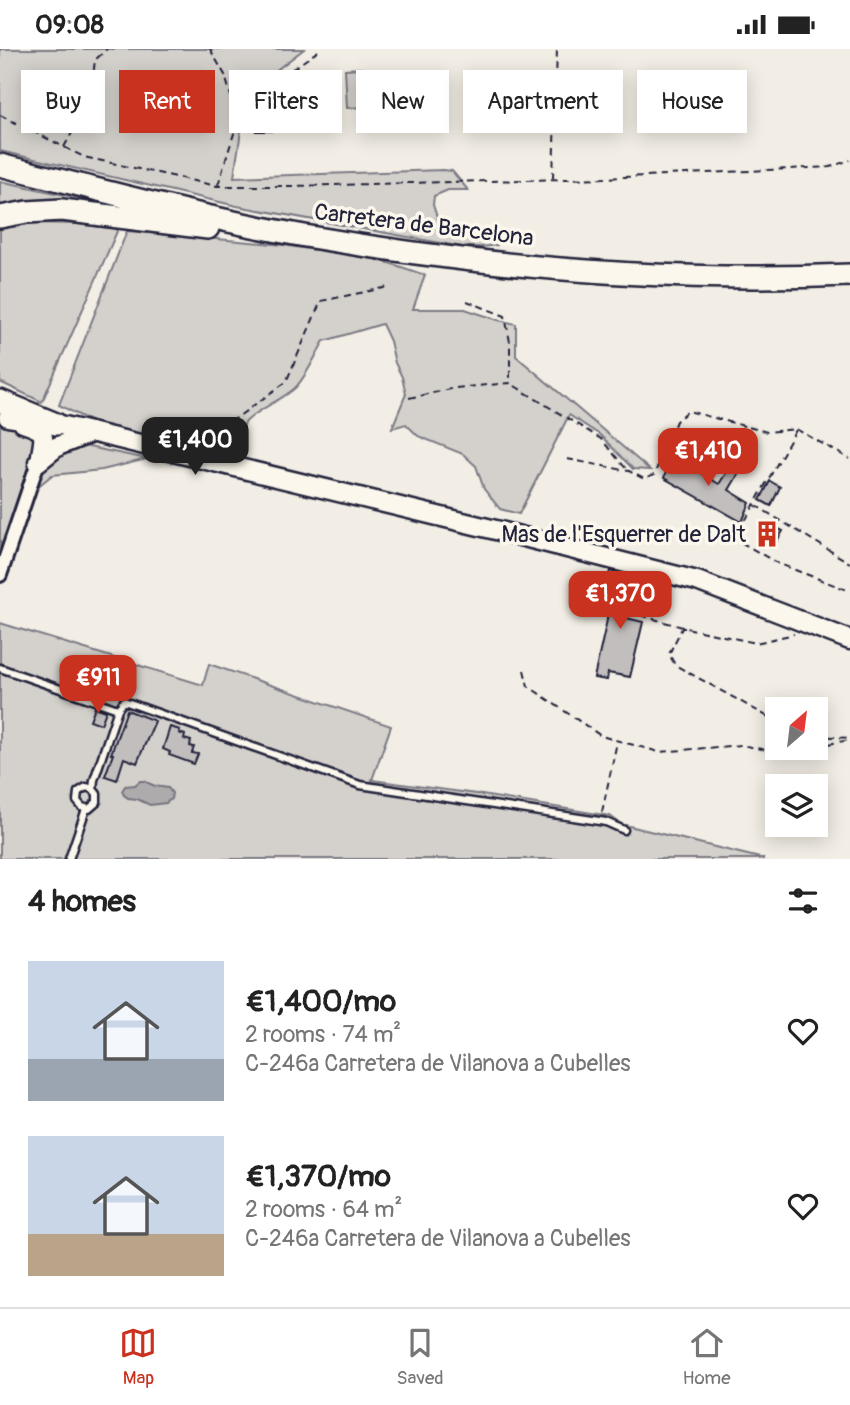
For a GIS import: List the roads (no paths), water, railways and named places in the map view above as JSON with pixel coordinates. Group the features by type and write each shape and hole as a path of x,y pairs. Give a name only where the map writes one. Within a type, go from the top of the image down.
{"highway":[{"name":"Carretera de Barcelona","path":"0,165 304,236 480,261 648,274 850,275"},
{"path":"0,217 62,210 241,233 304,236"},
{"path":"3,411 60,425"}],"main road":[{"path":"3,411 44,434 39,459"},
{"path":"60,425 92,433 197,450 697,581 850,640"},
{"path":"39,459 63,441 60,425"},
{"path":"39,459 60,425"},
{"path":"58,446 92,433"}],"street":[{"path":"0,575 39,459"}],"lane":[{"path":"0,668 118,709"},
{"path":"93,789 118,709 124,701 360,785 606,822 624,830"},
{"path":"83,788 93,789 97,794 97,802 86,809 79,804 76,796 83,788"},
{"path":"69,859 86,809"}],"place":[{"name":"Mas de l'Esquerrer de Dalt","path":"767,534"}]}
